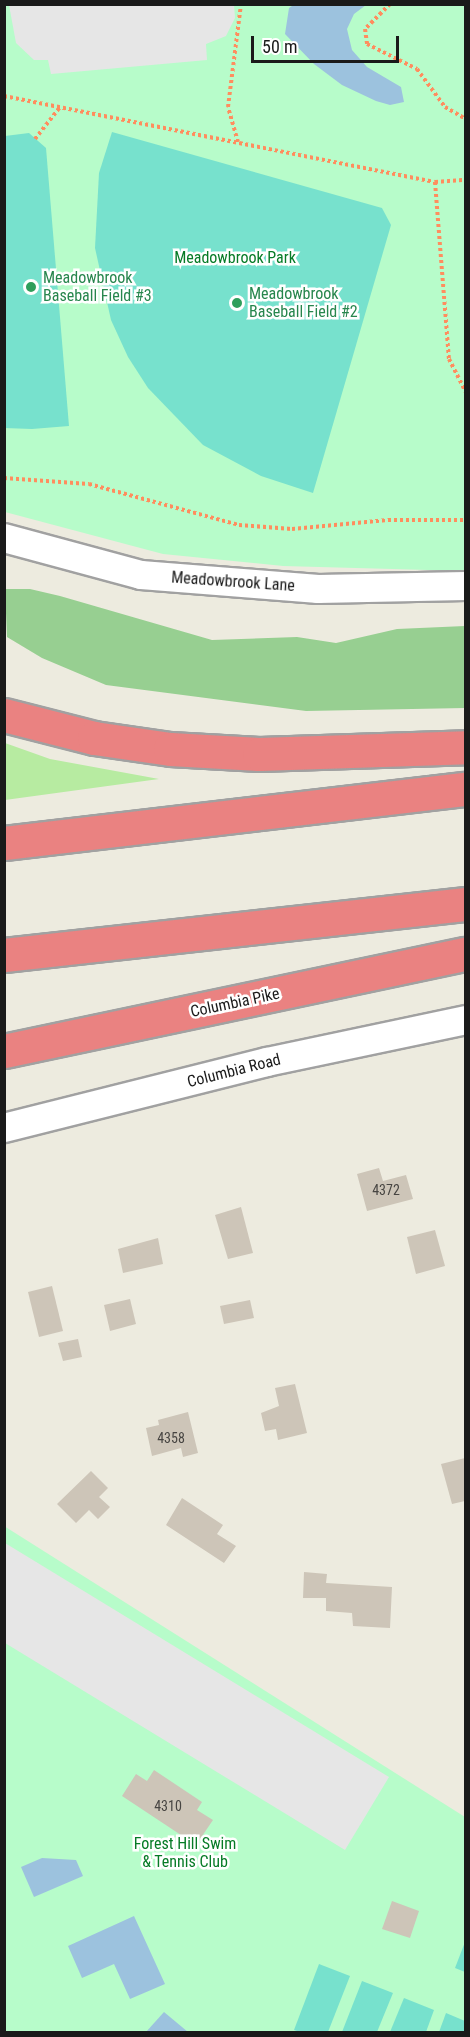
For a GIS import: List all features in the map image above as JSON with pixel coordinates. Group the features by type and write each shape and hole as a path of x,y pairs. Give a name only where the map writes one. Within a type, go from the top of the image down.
{"highway":[{"path":"4,715 94,738 170,749 259,754 465,747"},
{"path":"4,843 465,789"},
{"path":"4,954 465,904"},
{"name":"Columbia Pike","path":"4,1051 465,954"}],"street":[{"name":"Meadowbrook Lane","path":"4,538 141,575 318,589 465,586"},
{"name":"Columbia Road","path":"4,1128 267,1062 465,1020"}],"path":[{"path":"239,143 228,107 241,4"},
{"path":"390,4 365,29 367,44 417,69 445,107 465,119"},
{"path":"4,96 435,182 465,180"},
{"path":"35,139 60,107"},
{"path":"435,182 449,359 465,392"},
{"path":"4,478 100,486 239,525 292,529 388,520 465,520"}],"green space":[{"name":"Meadowbrook Park","path":"4,5 465,5 465,571 283,566 163,554 5,512"},
{"name":"Meadowbrook Baseball Field #2","path":"112,132 382,208 391,225 313,493 261,476 203,445 148,388 128,357 111,320 95,248 99,173"},
{"name":"Meadowbrook Baseball Field #3","path":"29,133 46,148 69,426 32,429 4,428 5,136"},
{"path":"5,589 30,589 60,596 212,640 297,637 336,643 397,629 465,626 465,708 306,711 106,685 42,658 7,637"},
{"path":"5,743 50,759 159,779 5,800"},
{"name":"Forest Hill Swim & Tennis Club","path":"4,1526 465,1817 465,2032 5,2032"},
{"path":"465,1942 465,1972 455,1968"},
{"path":"319,1964 350,1976 328,2032 300,2032 294,2030"},
{"path":"362,1981 393,1993 377,2032 342,2032"},
{"path":"404,1998 434,2010 426,2032 390,2032"},
{"path":"446,2013 465,2021 465,2032 439,2032"}],"shaded area":[{"path":"295,4 366,5 354,14 347,29 352,50 367,67 401,87 404,102 390,105 376,101 342,85 314,64 285,34 289,8"},
{"path":"9,5 234,5 235,18 226,36 206,44 207,60 51,74 48,60 34,60 16,43"},
{"path":"5,1543 389,1777 345,1850 5,1643"},
{"path":"42,1858 76,1860 83,1876 34,1897 21,1867"},
{"path":"134,1916 165,1984 130,1999 114,1964 82,1978 68,1946"},
{"path":"164,2012 188,2032 146,2032"}],"building":[{"path":"379,1168 383,1181 406,1175 413,1199 367,1211 357,1174"},
{"path":"241,1207 253,1253 228,1259 215,1215"},
{"path":"435,1230 445,1266 416,1274 407,1237"},
{"path":"158,1238 163,1264 123,1273 118,1249"},
{"path":"52,1286 63,1331 39,1337 28,1292"},
{"path":"130,1299 136,1324 110,1331 104,1305"},
{"path":"250,1300 254,1318 224,1324 220,1306"},
{"path":"78,1339 82,1357 63,1361 58,1343"},
{"path":"295,1384 307,1433 278,1440 276,1429 265,1431 261,1413 279,1406 275,1388"},
{"path":"188,1412 198,1453 183,1457 181,1448 152,1456 146,1428 159,1425 158,1420"},
{"path":"465,1458 465,1501 452,1504 441,1464"},
{"path":"91,1471 108,1488 99,1497 110,1507 98,1519 89,1510 76,1523 57,1504"},
{"path":"182,1498 223,1525 217,1534 236,1546 224,1563 166,1525"},
{"path":"304,1572 327,1574 326,1583 392,1587 390,1628 353,1626 352,1613 326,1611 326,1598 303,1598"},
{"path":"154,1770 202,1802 197,1810 213,1820 196,1845 122,1796 136,1774 147,1781"},
{"path":"392,1901 419,1911 410,1938 382,1929"}],"place":[{"name":"Meadowbrook Baseball Field #3","path":"31,287"},
{"name":"Meadowbrook Baseball Field #2","path":"237,303"}]}
